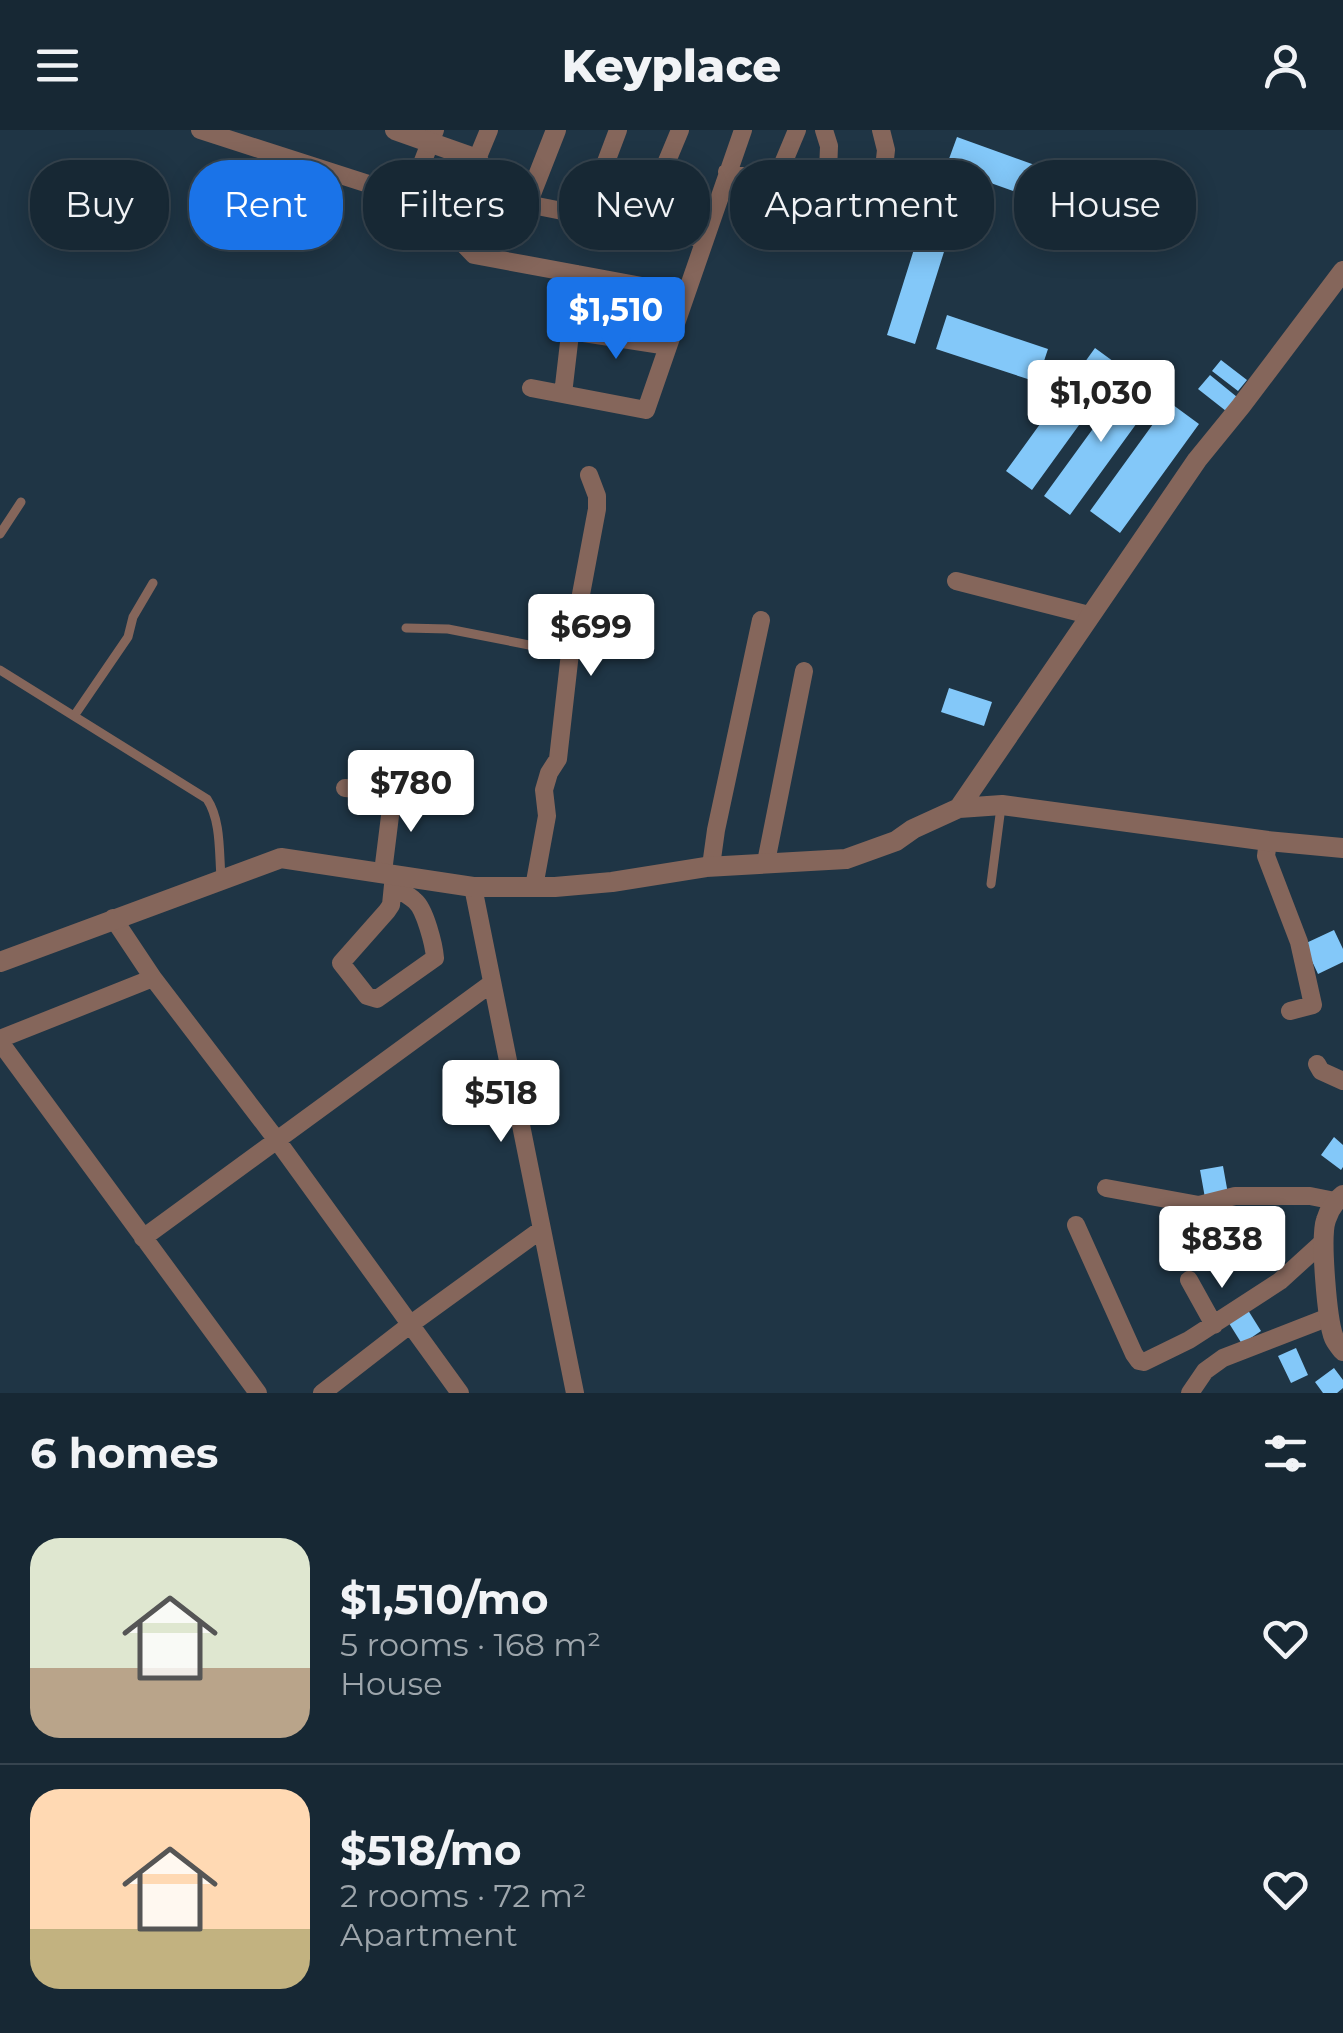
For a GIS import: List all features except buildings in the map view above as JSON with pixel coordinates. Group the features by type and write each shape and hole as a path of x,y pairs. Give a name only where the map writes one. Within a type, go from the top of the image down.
{"street":[{"path":"200,130 363,182"},
{"path":"396,130 432,136 477,158 488,130"},
{"path":"539,175 556,130"},
{"path":"607,160 618,130"},
{"path":"668,160 680,130"},
{"path":"710,221 742,130"},
{"path":"785,160 798,130"},
{"path":"824,130 828,160"},
{"path":"881,130 885,160"},
{"path":"423,160 432,136"},
{"path":"726,172 730,173"},
{"path":"468,250 474,256 686,294"},
{"path":"532,388 646,410 700,250"},
{"path":"958,808 1196,460 1343,271"},
{"path":"563,394 577,274"},
{"path":"570,331 668,346"},
{"path":"534,887 547,816 544,790 558,759 570,653 597,508 589,474"},
{"path":"956,580 1089,615"},
{"path":"711,866 761,620"},
{"path":"766,862 804,671"},
{"path":"345,788 393,792 390,878 391,905 341,963 367,996 377,999 435,958 420,905 390,878"},
{"path":"0,962 281,858 473,888 612,882 711,866 846,859 896,841 958,808 1002,804 1343,848"},
{"path":"1268,840 1266,856 1299,942 1313,1005 1290,1011"},
{"path":"473,888 575,1393"},
{"path":"113,918 153,978 276,1139 460,1393"},
{"path":"153,978 0,1041 258,1393"},
{"path":"143,1238 492,982"},
{"path":"1317,1064 1343,1081"},
{"path":"1106,1188 1198,1205 1235,1196 1339,1198 1324,1222 1323,1242 1329,1317 1343,1351"},
{"path":"1076,1225 1139,1361 1144,1362 1190,1340 1280,1281 1323,1242"},
{"path":"322,1393 542,1229"},
{"path":"1189,1280 1214,1325"},
{"path":"1190,1393 1205,1371 1223,1358 1329,1317"}],"lane":[{"path":"0,534 21,502"},
{"path":"74,716 128,637 133,617 153,582"},
{"path":"406,628 448,628 570,653"},
{"path":"0,670 207,799 216,822 221,880"},
{"path":"991,884 1002,804"}]}
